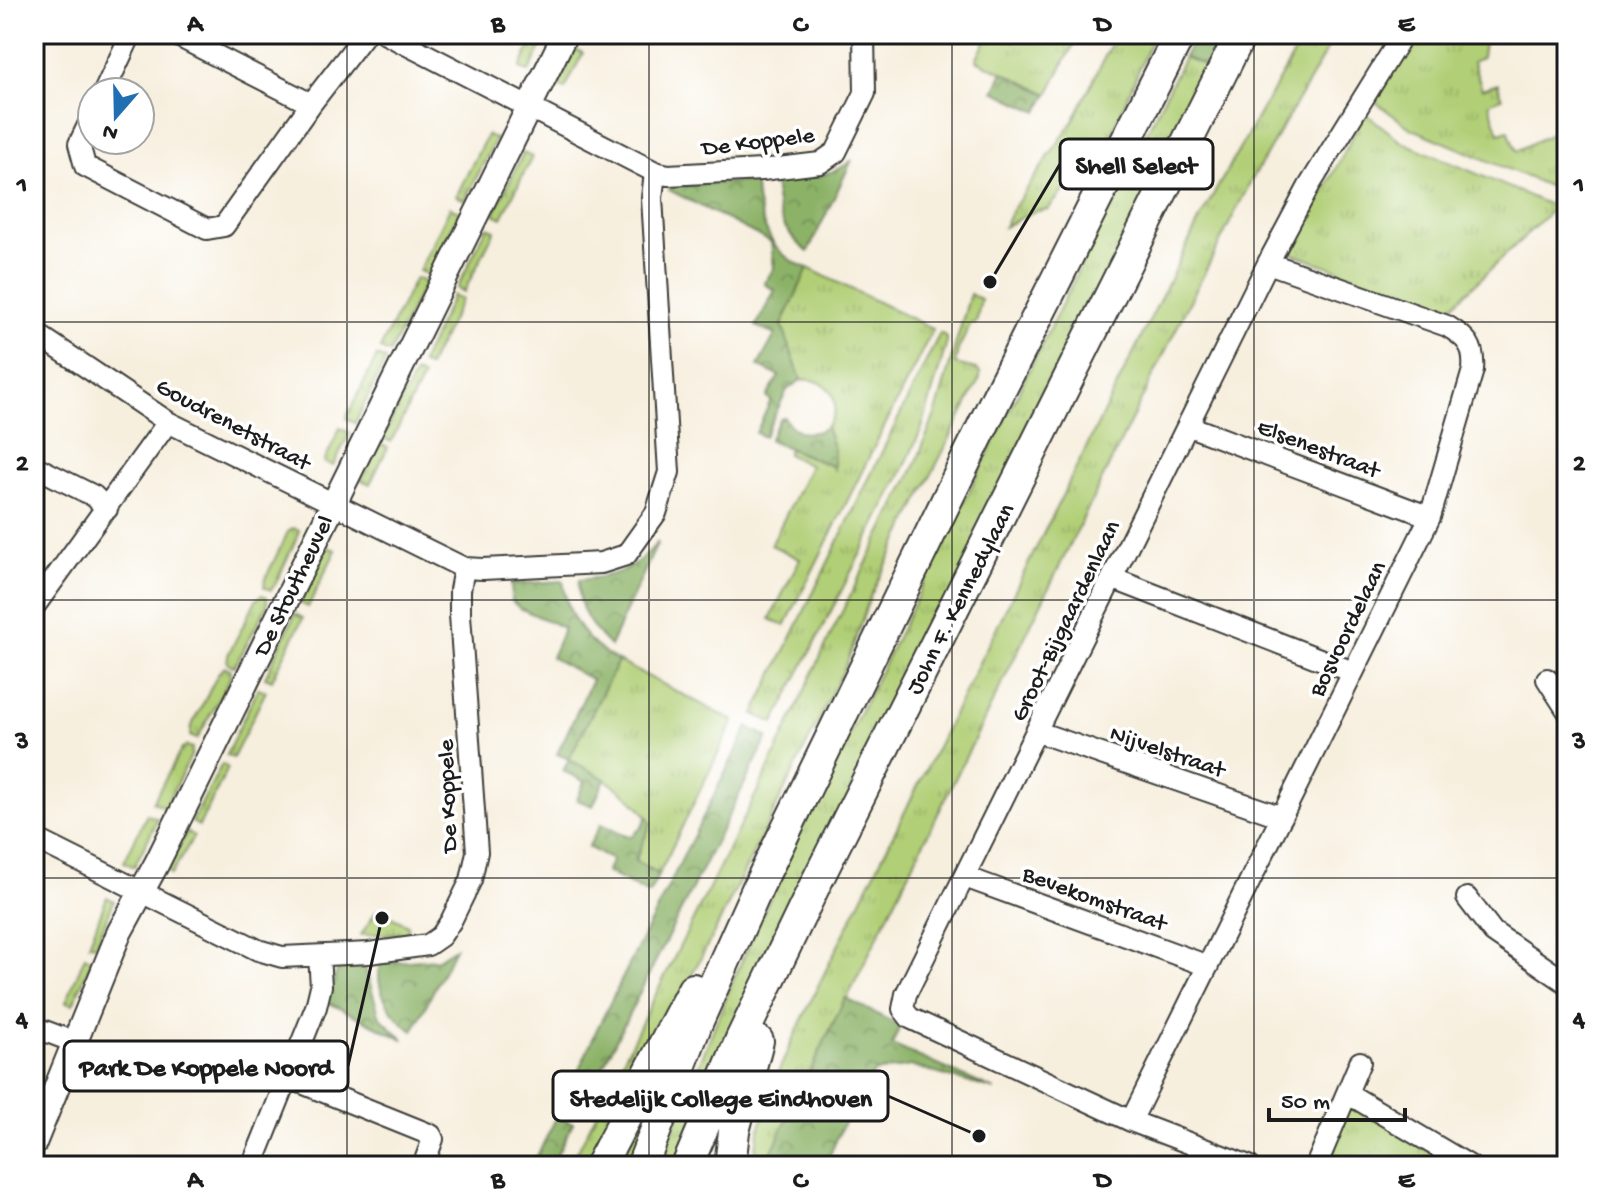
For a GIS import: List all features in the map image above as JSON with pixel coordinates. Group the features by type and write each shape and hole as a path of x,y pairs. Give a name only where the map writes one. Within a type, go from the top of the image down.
{"main road":[{"path":"642,1166 697,1023 758,887 995,401 1180,34"},
{"name":"John F. Kennedylaan","path":"687,1166 741,1039 815,885 1241,34"},
{"path":"1209,98 1257,34"},
{"path":"730,1166 734,1131 757,1045 815,885"},
{"path":"600,1166 720,938 758,887"}],"street":[{"path":"111,76 131,34"},
{"path":"174,34 311,104"},
{"path":"82,156 85,166 207,229 224,226 365,34"},
{"name":"De Koppele","path":"386,34 655,172 668,175 762,170 820,163 836,152 865,93 864,34"},
{"name":"De Stoutheuvel","path":"34,1143 122,925 157,863 565,34"},
{"name":"Groot-Bijgaardenlaan","path":"1131,1121 910,1018 903,1009 906,994 1268,263 1309,186 1403,34"},
{"path":"333,503 464,568 601,563 626,555 656,513 669,472 652,198 655,172"},
{"name":"Bosvoordelaan","path":"1131,1121 1430,517 1473,370 1475,354 1466,338 1447,326 1268,263"},
{"name":"Goudrenetstraat","path":"34,332 168,422 333,503"},
{"path":"34,607 168,422"},
{"name":"Elsenestraat","path":"1189,426 1430,517"},
{"path":"34,466 94,496 107,509"},
{"name":"De Koppele","path":"34,838 270,955 319,956 428,945 446,929 471,880 477,852 460,615 464,568"},
{"path":"1114,579 1353,672"},
{"path":"1547,679 1567,710"},
{"name":"Nijvelstraat","path":"1038,732 1282,817"},
{"name":"Bevekomstraat","path":"965,877 1208,966"},
{"path":"1467,898 1493,932 1567,983"},
{"path":"252,1166 320,993 319,956"},
{"path":"34,1027 74,1042"},
{"path":"1316,1166 1360,1062"},
{"path":"287,1077 431,1135 433,1139 423,1166"},
{"path":"1347,1093 1470,1166"},
{"path":"1131,1121 1249,1166"}],"green space":[{"path":"536,34 548,34 529,72 520,68"},
{"path":"989,34 998,34 1014,41 1017,34 1079,34 1048,94 976,60"},
{"path":"1116,34 1154,34 1110,138 1048,209 1032,212 1004,227 1073,121"},
{"path":"1196,34 1226,34 1209,67 1184,57"},
{"path":"1305,34 1336,34 1250,183 1188,305 772,1151 769,1166 753,1166 762,1118 770,1095 819,984 1203,213"},
{"path":"1414,34 1485,34 1482,57 1473,62 1482,89 1498,84 1502,98 1489,103 1499,133 1508,130 1516,151 1567,126 1567,194 1410,128 1373,100"},
{"path":"575,49 583,53 565,89 558,86"},
{"path":"1184,57 1209,67 676,1166 658,1166 734,978 789,856"},
{"path":"1003,72 1048,94 1038,112 994,91"},
{"path":"1365,113 1402,142 1555,207 1448,310 1291,253"},
{"path":"487,135 496,139 465,200 456,196"},
{"path":"523,153 532,157 502,218 494,214"},
{"path":"852,160 808,252 782,221 774,181 825,174"},
{"path":"754,181 768,234 783,254 808,268 782,325 801,380 787,390 764,437 756,433 771,400 767,397 779,376 758,366 775,335 756,326 775,290 764,284 774,268 771,242 669,190 670,186"},
{"path":"450,207 460,212 428,275 419,271"},
{"path":"487,227 495,230 464,292 457,288"},
{"path":"808,268 933,329 785,626 770,619 800,559 771,545 810,466 787,454 789,449 832,466 834,450 826,427 835,410 835,401 827,387 811,380 801,380 782,325"},
{"path":"415,278 425,282 390,353 380,349"},
{"path":"970,294 981,299 976,323 971,323 955,364 976,369 980,378 870,597 847,663 713,935 590,1166 570,1166 767,772 831,634 915,466 937,409"},
{"path":"453,295 462,299 428,367 421,363"},
{"path":"940,333 947,342 922,428 905,466 774,723 754,714"},
{"path":"377,356 386,360 355,423 346,418"},
{"path":"415,373 423,377 391,442 383,438"},
{"path":"784,417 803,432 826,427 834,450 834,469 769,440 779,420"},
{"path":"340,428 350,433 333,466 324,462"},
{"path":"379,444 388,447 370,484 361,480"},
{"path":"293,528 299,530 297,537 271,590 264,587 265,579 288,532"},
{"path":"658,542 610,646 582,608 579,580 604,576 632,566"},
{"path":"327,547 336,550 308,607 300,603"},
{"path":"563,581 573,618 587,638 618,661 569,759 557,754 592,680 551,657 564,628 519,608 512,601 511,584"},
{"path":"262,595 267,597 267,606 234,666 227,663 228,655 256,600"},
{"path":"295,614 303,618 272,680 265,677"},
{"path":"618,661 734,721 659,874 635,861 651,823 644,812 614,786 569,759"},
{"path":"225,667 230,669 230,678 197,739 190,736 191,727 219,672"},
{"path":"258,688 266,691 233,758 226,755"},
{"path":"748,727 768,737 581,1110 565,1101 597,1029"},
{"path":"186,746 192,748 191,756 165,807 153,802 181,750"},
{"path":"569,759 605,779 593,806 577,800 584,781 563,771"},
{"path":"222,764 228,768 199,826 192,822"},
{"path":"147,814 158,819 134,867 124,862"},
{"path":"647,816 651,823 635,861 659,874 649,894 606,872 612,860 588,847 601,824 632,836 642,827"},
{"path":"187,832 194,836 171,875 167,871"},
{"path":"107,897 114,901 96,945 89,944"},
{"path":"377,910 408,925 407,933 361,935"},
{"path":"455,948 413,1031 386,1002 380,983 380,963 438,959"},
{"path":"85,956 92,960 73,1004 66,1002"},
{"path":"340,964 364,964 380,1017 404,1040 325,1001"},
{"path":"845,998 900,1026 892,1045 995,1090 911,1066 875,1072 851,1106 825,1166 769,1166 772,1151"},
{"path":"672,1056 630,1166 609,1166"},
{"path":"1355,1103 1457,1166 1322,1166 1347,1105"},
{"path":"557,1116 573,1123 551,1166 532,1166"}],"place":[{"name":"Shell Select","path":"990,282"},
{"name":"Park De Koppele Noord","path":"382,918"},
{"name":"Stedelijk College Eindhoven","path":"979,1136"}]}
